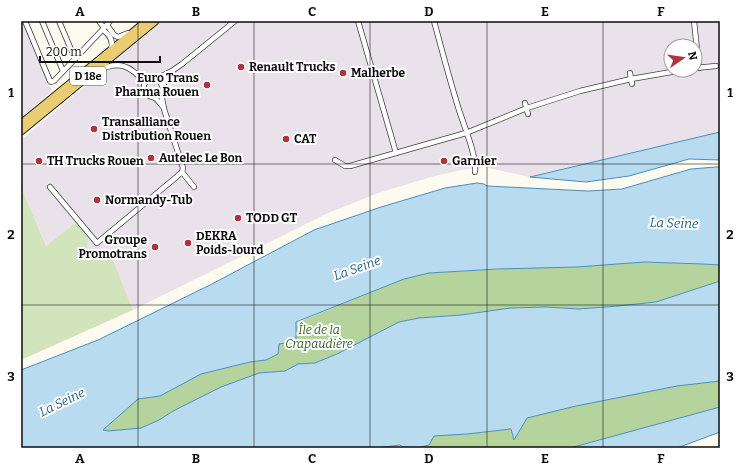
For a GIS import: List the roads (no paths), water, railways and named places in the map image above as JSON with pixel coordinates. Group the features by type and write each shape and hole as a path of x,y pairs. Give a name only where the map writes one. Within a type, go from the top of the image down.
{"main road":[{"name":"D 18e","path":"21,124 147,21"},
{"name":"D 18e","path":"21,131 155,21"}],"street":[{"path":"25,21 50,81 52,82 106,26"},
{"path":"42,21 63,71"},
{"path":"59,21 75,59"},
{"path":"99,21 118,37 126,35 137,29"},
{"path":"145,84 149,80 172,71 235,21"},
{"path":"358,21 396,153"},
{"path":"434,21 475,162 475,172"},
{"path":"694,21 695,38"},
{"path":"106,26 113,45 111,51"},
{"path":"90,74 108,66 122,65 140,76 145,84 144,88 146,93 149,96 159,96 161,93"},
{"path":"703,68 713,68"},
{"path":"50,187 97,243 182,172 183,166 164,109 161,93 163,90 163,85 172,71"},
{"path":"630,73 632,84"},
{"path":"335,160 347,166 466,133 527,108 552,100 631,79 663,73"},
{"path":"156,78 163,85"},
{"path":"154,97 164,109"},
{"path":"526,102 528,114"},
{"path":"182,172 194,187"}],"water":[{"path":"720,132 720,160 689,159 629,176 586,182 530,177"},
{"name":"La Seine","path":"720,167 720,265 644,262 577,267 498,269 429,273 404,279 296,322 296,341 279,344 278,354 266,360 250,362 201,374 160,396 138,399 103,430 108,431 141,428 221,387 259,373 285,371 298,364 315,363 337,354 399,322 419,318 461,315 510,308 546,307 579,309 656,302 720,281 720,381 677,386 576,406 527,418 514,440 511,429 434,436 429,445 417,448 405,448 400,445 377,448 21,448 21,370 98,340 210,285 314,230 381,207 445,188 477,183 487,186 588,191 622,189 691,169"},
{"path":"720,407 720,432 677,448 570,448"}],"place":[{"name":"Renault Trucks","path":"241,67"},
{"name":"Malherbe","path":"343,73"},
{"name":"Euro Trans Pharma Rouen","path":"207,85"},
{"name":"Transalliance Distribution Rouen","path":"94,129"},
{"name":"CAT","path":"286,139"},
{"name":"Autelec Le Bon","path":"151,158"},
{"name":"TH Trucks Rouen","path":"39,161"},
{"name":"Garnier","path":"444,161"},
{"name":"Normandy-Tub","path":"97,200"},
{"name":"TODD GT","path":"238,218"},
{"name":"DEKRA Poids-lourd","path":"188,243"},
{"name":"Groupe Promotrans","path":"155,247"}],"park label":[{"name":"Île de la Crapaudière","path":"319,337"}]}
